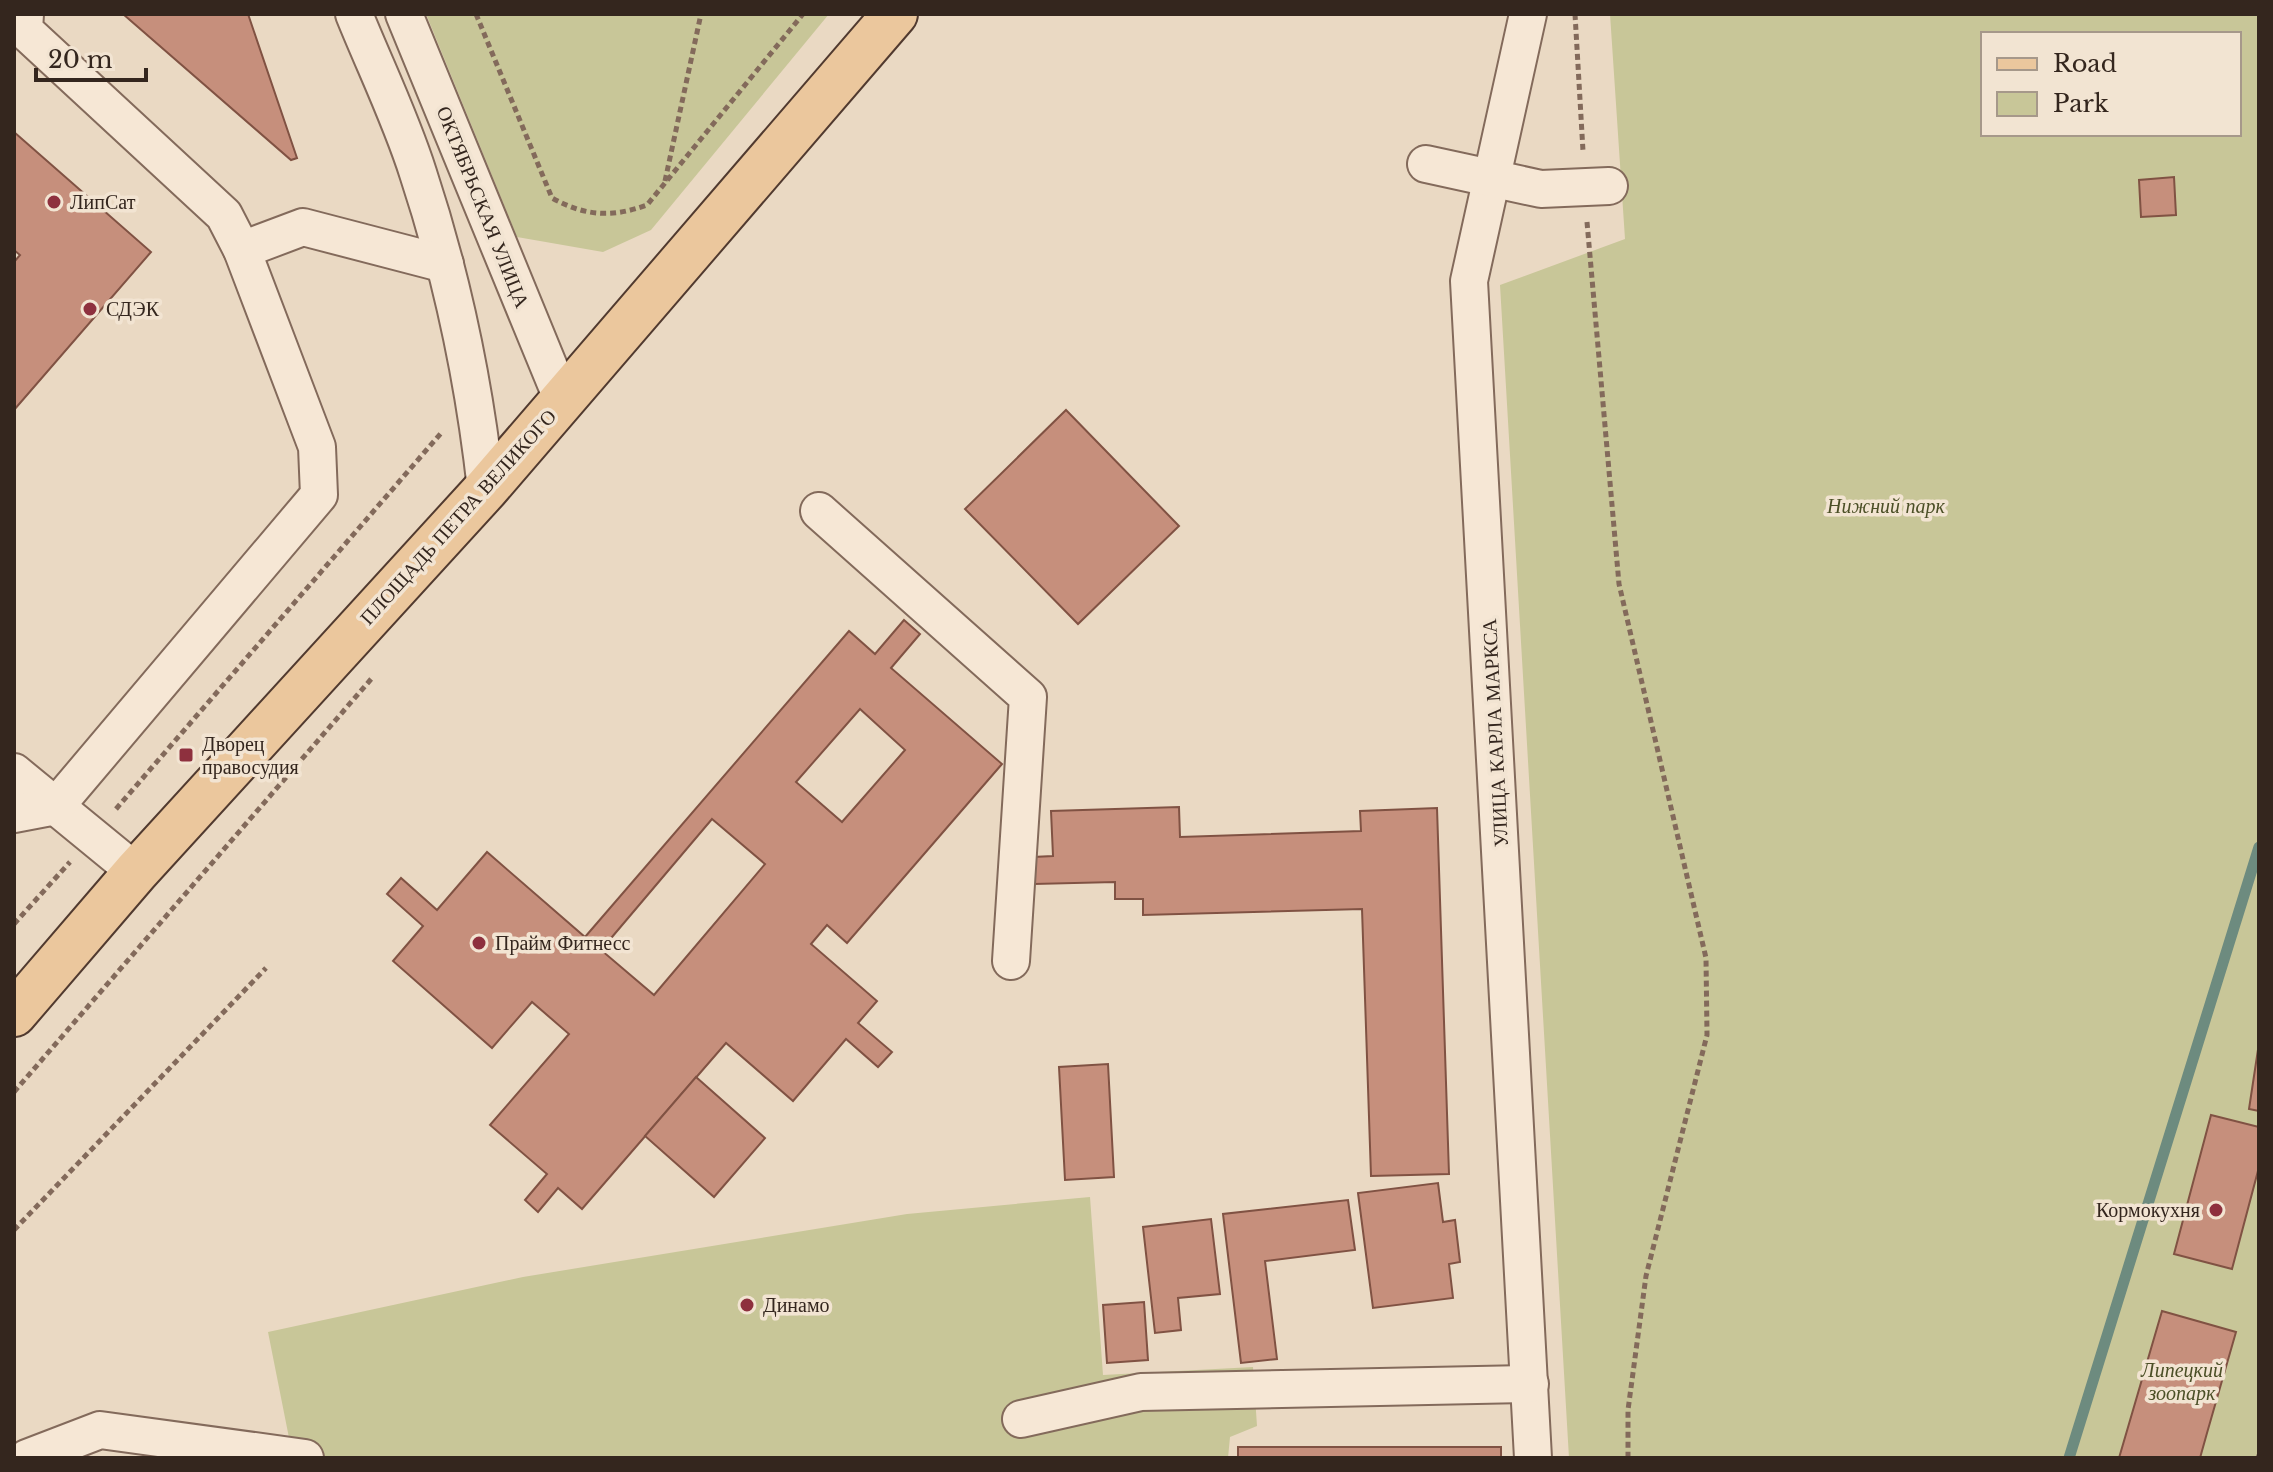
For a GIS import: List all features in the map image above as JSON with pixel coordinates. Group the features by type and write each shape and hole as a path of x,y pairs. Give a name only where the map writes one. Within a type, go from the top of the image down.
{"main road":[{"name":"ПЛОЩАДЬ ПЕТРА ВЕЛИКОГО","path":"14,1014 136,872 486,489 895,14"}],"street":[{"path":"14,814 56,806 319,495 317,447 242,250 224,215 24,30 25,14"},
{"path":"354,14 417,169 457,305 474,395 486,489"},
{"name":"ОКТЯБРЬСКАЯ УЛИЦА","path":"404,14 563,401"},
{"name":"УЛИЦА КАРЛА МАРКСА","path":"1528,14 1469,281 1533,1458"},
{"path":"417,169 458,147"},
{"path":"1426,164 1541,189 1609,186"},
{"path":"242,250 303,227 445,264"},
{"path":"819,511 1028,697 1011,961"},
{"path":"14,772 136,872"},
{"path":"1021,1419 1141,1392 1530,1384"},
{"path":"27,1458 100,1430 305,1458"}],"path":[{"path":"476,14 552,198 576,212 620,214 647,205 803,14"},
{"path":"665,184 701,14"},
{"path":"1575,14 1583,153"},
{"path":"1587,220 1619,584 1706,958 1707,1035 1646,1276 1628,1410 1628,1458"},
{"path":"14,924 474,395"},
{"path":"14,1230 266,968"}],"green space":[{"path":"426,14 829,14 651,230 603,252 517,237"},
{"name":"Нижний парк","path":"1610,14 2259,14 2259,1458 1569,1458 1500,285 1625,239"},
{"name":"Динамо","path":"1090,1197 1103,1375 1253,1367 1257,1426 1230,1437 1228,1458 293,1458 268,1332 523,1277 907,1214"}],"building":[{"path":"123,14 248,14 297,158 291,160"},
{"path":"14,132 151,252 14,410 14,262 20,255 14,250"},
{"path":"2174,177 2176,215 2141,217 2139,180"},
{"path":"1066,410 1179,526 1078,624 965,509"},
{"path":"904,620 920,634 891,668 1002,764 847,943 827,925 811,944 877,1001 858,1023 892,1052 878,1067 846,1039 793,1101 726,1043 582,1209 558,1188 538,1212 525,1200 547,1174 490,1125 569,1034 532,1002 492,1048 393,961 423,926 387,894 401,878 437,910 487,852 585,937 849,631 875,654","holes":["860,709 905,750 842,822 796,782","712,819 765,864 654,995 601,950"]},
{"path":"1179,807 1180,837 1361,831 1360,811 1437,808 1449,1174 1371,1176 1362,909 1143,915 1143,899 1115,899 1115,882 1034,884 1033,857 1053,856 1051,811"},
{"path":"2259,1043 2259,1111 2249,1109"},
{"path":"1108,1064 1114,1177 1065,1180 1059,1067"},
{"path":"696,1077 765,1138 714,1197 645,1136"},
{"name":"Кормокухня","path":"2211,1115 2259,1127 2259,1167 2232,1269 2174,1254"},
{"path":"1438,1183 1443,1222 1455,1220 1460,1262 1449,1264 1453,1298 1373,1308 1358,1193"},
{"path":"1348,1200 1355,1250 1265,1261 1277,1359 1241,1363 1223,1214"},
{"path":"1211,1219 1220,1294 1178,1298 1181,1330 1155,1333 1143,1227"},
{"path":"1144,1302 1148,1360 1107,1363 1103,1305"},
{"path":"2162,1311 2236,1332 2200,1458 2119,1458"},
{"path":"1238,1447 1501,1447 1501,1458 1238,1458"}],"waterway":[{"path":"2069,1458 2259,847"}],"place":[{"name":"ЛипСат","path":"54,202"},
{"name":"СДЭК","path":"90,309"},
{"name":"Дворец правосудия","path":"186,755"},
{"name":"Прайм Фитнесс","path":"479,943"},
{"name":"Кормокухня","path":"2216,1210"},
{"name":"Динамо","path":"747,1305"}],"park label":[{"name":"Липецкий зоопарк","path":"2182,1382"}]}
